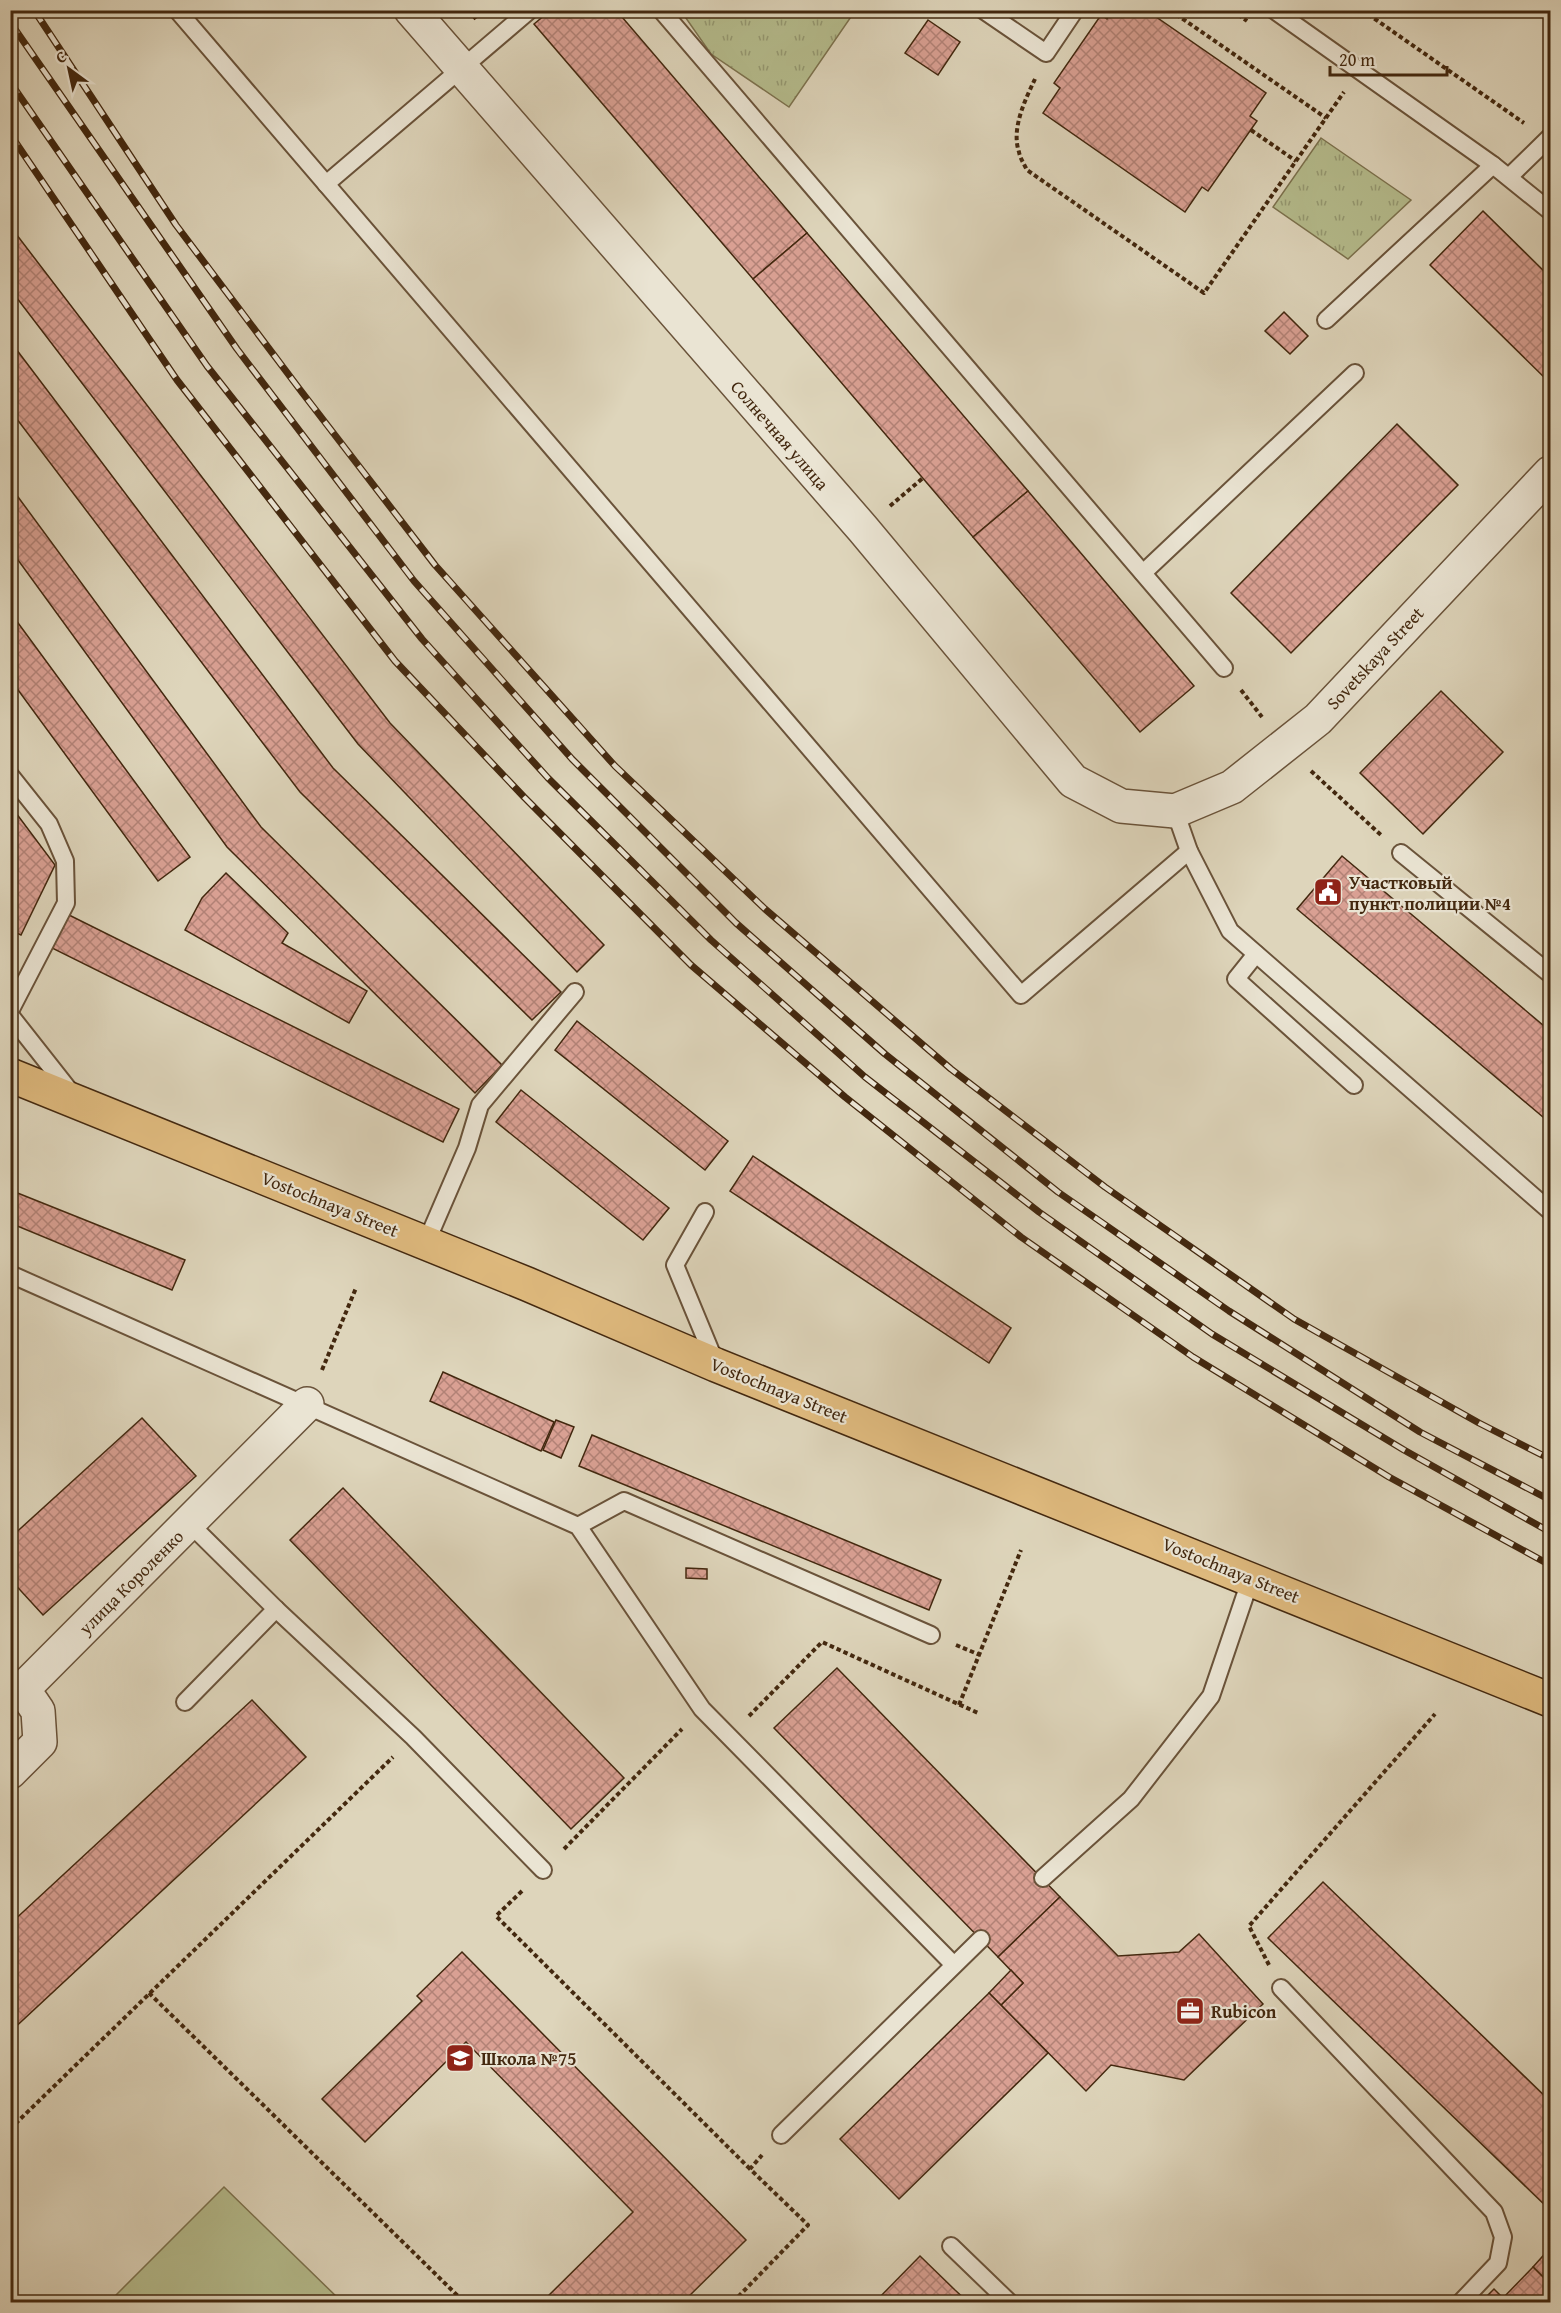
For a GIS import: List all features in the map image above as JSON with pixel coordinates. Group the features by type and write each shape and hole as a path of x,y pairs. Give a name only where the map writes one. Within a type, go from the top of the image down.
{"main road":[{"name":"Vostochnaya Street","path":"10,1075 426,1243 716,1365 1551,1700"}],"street":[{"name":"Солнечная улица","path":"411,10 862,529 1073,781 1121,806 1175,811"},
{"name":"Sovetskaya Street","path":"1175,811 1232,788 1318,719 1551,473"},
{"name":"улица Короленко","path":"10,1772 40,1742 38,1711 23,1689 190,1524 307,1404"}],"lane":[{"path":"177,10 1021,995 1189,851"},
{"path":"326,184 530,10"},
{"path":"661,10 1224,668"},
{"path":"983,10 1046,53 1075,10"},
{"path":"1274,10 1493,165 1551,211"},
{"path":"1509,177 1549,138"},
{"path":"1326,320 1493,165"},
{"path":"1143,573 1355,373"},
{"path":"10,776 49,824 65,861 66,903 10,1013 79,1103"},
{"path":"1175,811 1189,851 1230,931 1551,1211"},
{"path":"1401,853 1551,974"},
{"path":"1256,954 1236,979 1354,1085"},
{"path":"426,1243 467,1148 480,1105 575,993"},
{"path":"705,1212 675,1266 716,1365"},
{"path":"10,1274 578,1526 702,1709 954,1965"},
{"path":"578,1526 624,1500 931,1635"},
{"path":"190,1524 276,1609 413,1737 543,1870"},
{"path":"1042,1878 1131,1799 1211,1696 1251,1578"},
{"path":"185,1701 276,1609"},
{"path":"781,2135 981,1939"},
{"path":"1281,1988 1494,2212 1503,2237 1498,2263 1461,2302"},
{"path":"951,2246 1009,2302"}],"path":[{"path":"1170,10 1326,118"},
{"path":"1362,10 1549,138"},
{"path":"1046,53 1018,124 1018,151 1027,170 1204,293 1359,70"},
{"path":"1251,130 1296,161"},
{"path":"1224,668 1284,747 1373,826"},
{"path":"307,1404 356,1288"},
{"path":"959,1704 1021,1550"},
{"path":"730,1736 822,1642 978,1713"},
{"path":"702,1709 496,1916 808,2225 733,2302"},
{"path":"1281,1988 1249,1926 1435,1714"},
{"path":"10,2128 413,1737"},
{"path":"149,1993 464,2302"},
{"path":"750,2169 781,2135"}],"green space":[{"path":"681,11 855,11 789,107 711,54"},
{"path":"1321,138 1411,200 1348,259 1273,207"},
{"path":"224,2187 342,2302 109,2302"}],"building":[{"path":"551,10 616,10 807,233 753,279 534,24"},
{"path":"1113,10 1146,10 1266,93 1250,116 1257,121 1208,191 1202,187 1185,212 1043,113 1060,88 1054,83 1101,15 1107,19"},
{"path":"928,20 960,42 938,75 905,53"},
{"path":"1483,211 1550,277 1550,383 1430,265"},
{"path":"10,226 390,723 604,945 577,972 358,744 10,289"},
{"path":"807,233 1028,491 973,537 753,279"},
{"path":"1284,312 1308,336 1290,354 1265,331"},
{"path":"10,341 333,768 561,992 532,1020 300,792 10,410"},
{"path":"1397,424 1458,485 1291,653 1231,593"},
{"path":"10,486 261,827 502,1065 475,1093 227,847 10,549"},
{"path":"1028,491 1194,686 1140,732 973,537"},
{"path":"10,612 190,857 158,881 10,679"},
{"path":"1441,691 1503,752 1423,834 1360,773"},
{"path":"10,805 55,865 21,935 10,930"},
{"path":"1342,856 1550,1031 1550,1123 1297,909"},
{"path":"226,873 288,933 282,943 367,991 349,1023 185,930 202,898"},
{"path":"69,915 459,1109 443,1142 52,948"},
{"path":"577,1021 728,1141 705,1170 555,1050"},
{"path":"521,1090 669,1208 643,1240 496,1122"},
{"path":"753,1156 1011,1328 989,1363 730,1191"},
{"path":"10,1190 185,1260 172,1290 10,1223"},
{"path":"443,1372 554,1422 541,1451 430,1401"},
{"path":"142,1418 196,1476 43,1615 10,1579 10,1538"},
{"path":"556,1420 574,1427 561,1458 543,1450"},
{"path":"592,1435 941,1580 929,1610 579,1466"},
{"path":"343,1488 624,1778 571,1829 290,1540"},
{"path":"686,1568 707,1569 707,1579 686,1578"},
{"path":"837,1668 1060,1897 998,1957 774,1728"},
{"path":"252,1700 306,1757 10,2032 10,1924"},
{"path":"1323,1882 1550,2101 1550,2210 1268,1938"},
{"path":"1060,1897 1118,1956 1179,1952 1199,1934 1263,2004 1184,2080 1111,2065 1086,2091 1001,2005 1023,1983 998,1957"},
{"path":"462,1952 746,2240 683,2302 542,2302 633,2212 466,2042 365,2142 322,2099 422,2001 417,1996"},
{"path":"1011,1970 1023,1983 1001,2005 989,1993"},
{"path":"989,1993 1048,2053 899,2199 840,2139"},
{"path":"1550,2248 1550,2284 1533,2267"},
{"path":"920,2256 955,2290 968,2302 875,2302"},
{"path":"1533,2267 1550,2284 1550,2302 1481,2302 1494,2289 1503,2298"}],"railway":[{"path":"34,10 176,225 301,391 435,565 615,766 765,909 951,1069 1105,1187 1294,1319 1479,1423 1550,1459"},
{"path":"10,22 237,349 414,581 572,759 736,923 885,1054 1058,1192 1229,1311 1420,1432 1550,1500"},
{"path":"10,82 207,366 422,639 548,778 711,940 865,1077 1039,1212 1212,1334 1404,1450 1550,1532"},
{"path":"10,134 177,380 395,661 524,797 691,965 845,1097 1021,1237 1193,1357 1389,1477 1550,1565"}],"place":[{"name":"Участковый пункт полиции №4","path":"1328,892"},
{"name":"Rubicon","path":"1190,2011"},
{"name":"Школа №75","path":"460,2058"}]}
